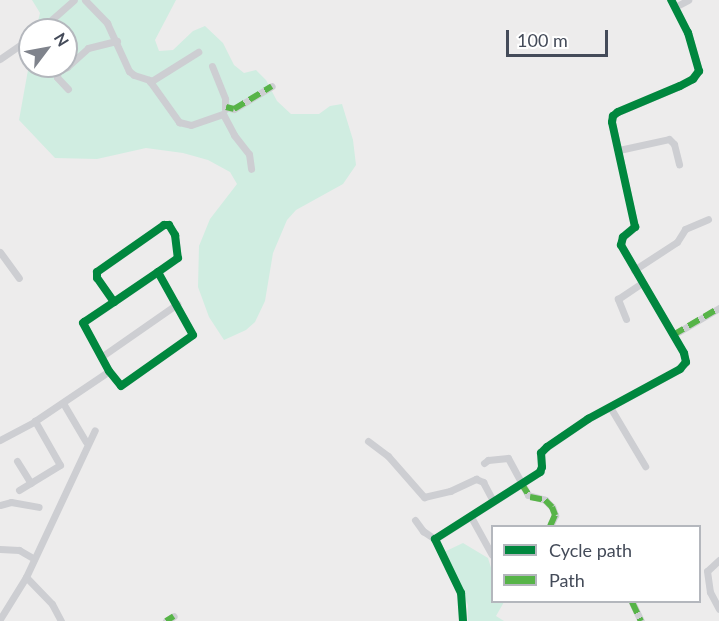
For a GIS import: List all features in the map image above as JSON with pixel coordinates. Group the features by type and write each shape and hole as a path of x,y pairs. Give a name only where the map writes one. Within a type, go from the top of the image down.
{"street":[{"path":"54,18 74,0"},
{"path":"85,0 107,23 129,70 150,82 174,117 185,125 198,124 234,109 273,86"},
{"path":"435,539 541,471 541,453 547,447 610,407 682,367 686,356 621,245 623,237 636,227 612,122 615,113 680,86 693,79 699,71 688,33 673,3 688,0"},
{"path":"68,90 57,77 58,71 68,67 88,48 117,41"},
{"path":"0,59 18,46"},
{"path":"150,82 198,52"},
{"path":"212,66 234,135 249,154 251,169"},
{"path":"619,150 669,139 674,144 679,164"},
{"path":"634,270 677,242 681,233 690,225 708,219"},
{"path":"114,302 97,278 97,272 164,225 169,225 175,235 179,256 158,272 114,302 83,323 118,385 123,385 192,336 193,332 158,272"},
{"path":"0,252 19,278"},
{"path":"626,319 618,299 642,283"},
{"path":"101,357 177,304"},
{"path":"673,335 719,308"},
{"path":"0,440 35,421 109,371"},
{"path":"63,403 86,442"},
{"path":"610,407 645,466"},
{"path":"19,490 58,468 60,463 35,421"},
{"path":"0,618 26,577 95,430"},
{"path":"368,441 388,456 424,498 450,491 477,479 483,482 493,501"},
{"path":"484,463 488,460 508,458 530,496 545,500 552,507 555,515 550,525"},
{"path":"17,461 31,483"},
{"path":"0,505 11,502 39,507"},
{"path":"471,517 491,553"},
{"path":"415,520 423,531 435,539 459,589 463,621"},
{"path":"0,549 19,550 31,557"},
{"path":"719,561 707,571 710,592 719,609"},
{"path":"26,577 52,604 61,621"},
{"path":"632,603 641,621"},
{"path":"166,621 174,616"}],"green space":[{"path":"32,0 176,0 155,40 159,51 173,50 193,31 205,26 223,43 234,65 244,73 256,70 266,80 277,101 291,114 319,114 330,106 342,104 353,140 356,165 343,184 296,210 287,220 273,253 265,301 255,322 246,330 224,340 209,317 198,287 199,246 210,219 237,184 230,172 208,160 183,153 146,148 97,159 55,158 19,120 27,78 78,78 78,18 39,18 40,13"},
{"path":"463,543 488,558 491,568 491,603 503,603 496,616 504,621 468,621 468,605 444,552"}],"marked path":[{"path":"226,107 234,109 272,86"},
{"path":"673,335 719,308"},
{"path":"521,483 530,497 545,500 552,507 555,515 550,525"},
{"path":"632,603 641,621"},
{"path":"166,621 174,616"}],"cycle path":[{"path":"463,621 461,593 435,539 540,472 541,453 547,447 588,419 680,369 686,362 684,353 621,245 623,237 635,227 612,122 613,116 618,112 680,86 693,79 699,71 688,33 671,0"},
{"path":"114,302 97,278 97,272 164,225 169,225 175,235 178,258 114,302 84,322 83,323 109,371 121,386 193,335 158,272"}]}
